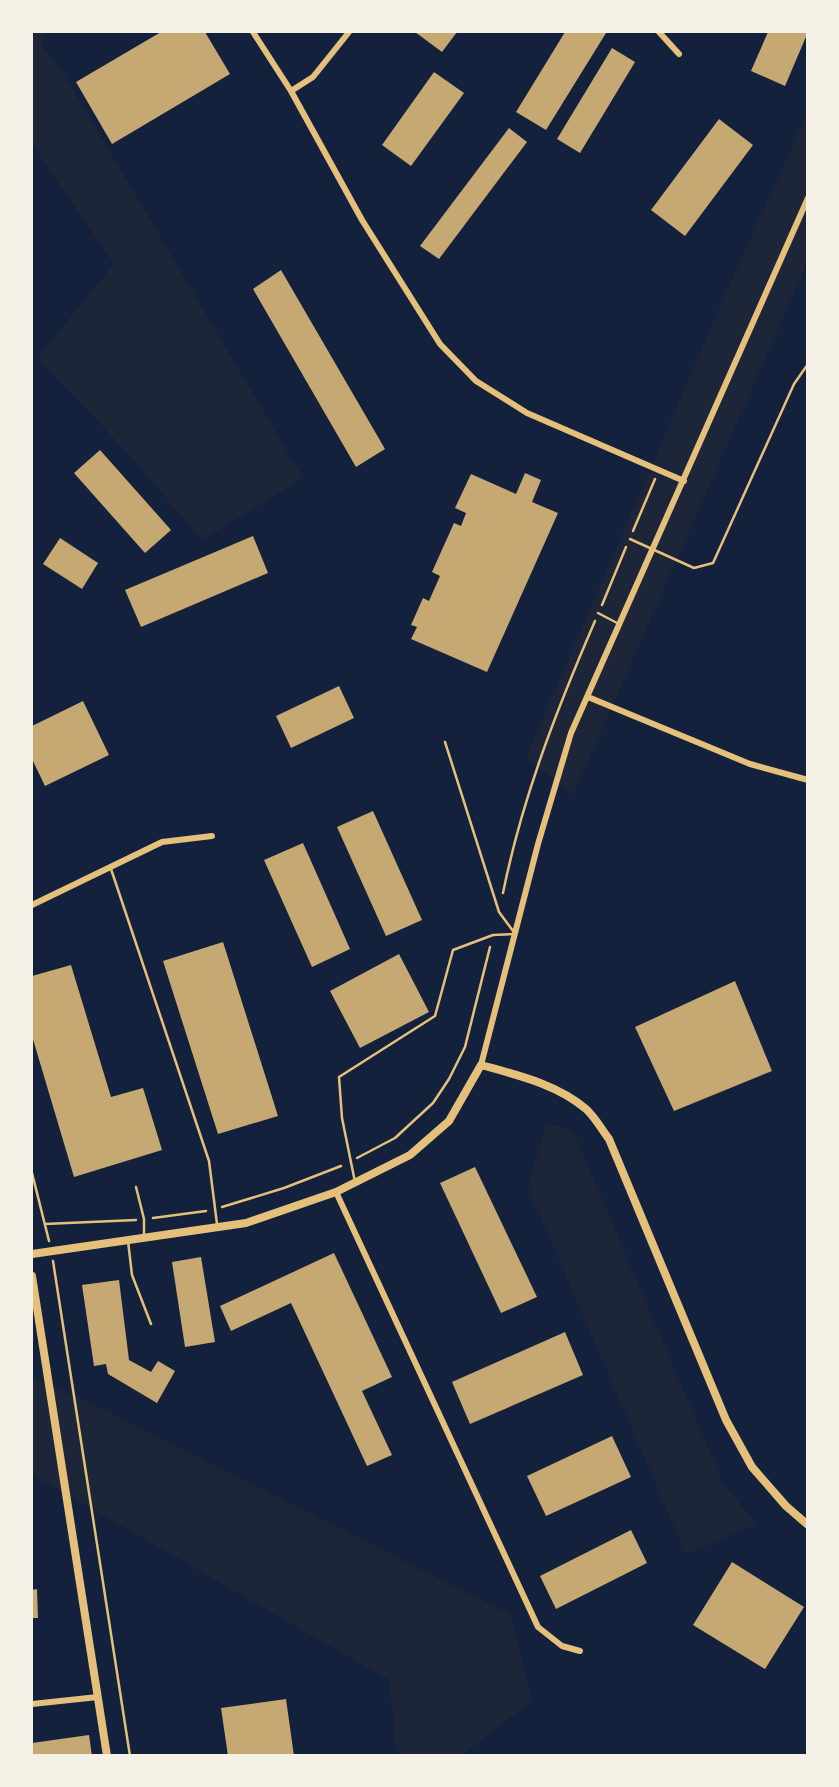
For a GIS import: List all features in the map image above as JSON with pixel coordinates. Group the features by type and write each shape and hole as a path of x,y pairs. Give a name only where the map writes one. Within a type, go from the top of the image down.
{"street":[{"path":"253,32 291,91 362,220 440,344 476,381 527,413 684,481"},
{"path":"291,91 313,77 349,32"},
{"path":"659,32 679,54"},
{"path":"32,1254 246,1223 355,1183 410,1155 449,1121 481,1065 559,768 619,624 807,198"},
{"path":"588,697 750,764 807,780"},
{"path":"32,905 162,842 212,836"},
{"path":"481,1065 553,1088 587,1110 609,1139 726,1420 752,1467 786,1506 807,1525"},
{"path":"336,1192 538,1627 562,1646 580,1651"},
{"path":"32,1276 107,1755"},
{"path":"32,1704 98,1697"}],"lane":[{"path":"629,539 694,568 713,563 794,384 807,364"},
{"path":"598,613 619,624"},
{"path":"445,742 499,912 515,934"},
{"path":"110,867 209,1161 217,1227"},
{"path":"355,1183 342,1118 339,1077 435,1016 453,950 493,935 515,934"},
{"path":"136,1188 144,1219 144,1239"},
{"path":"128,1241 132,1275 151,1324"}],"path":[{"path":"499,912 529,790 564,694 659,470"},
{"path":"45,1224 144,1219 215,1209 284,1188 349,1163 396,1138 433,1103 465,1047 493,935"},
{"path":"32,1172 51,1250 130,1755"}],"shaded area":[{"path":"32,32 45,32 41,46 59,66 303,478 202,540 126,451 37,358 114,264 32,144"},
{"path":"807,114 807,263 573,795 526,758 728,288"},
{"path":"546,1123 573,1131 724,1485 757,1524 686,1554 528,1188"},
{"path":"32,1376 97,1406 510,1614 533,1700 462,1755 397,1755 389,1680 32,1474"}],"building":[{"path":"161,32 205,32 230,74 112,144 76,82"},
{"path":"415,32 457,32 442,52"},
{"path":"565,32 606,33 546,130 516,112"},
{"path":"768,32 808,32 785,86 751,71"},
{"path":"612,48 635,62 580,153 557,139"},
{"path":"434,72 464,93 411,166 382,145"},
{"path":"719,119 753,145 685,236 651,210"},
{"path":"509,128 527,142 439,259 420,246"},
{"path":"281,270 385,449 356,467 253,289"},
{"path":"100,450 171,530 145,553 74,473"},
{"path":"525,473 541,480 532,502 558,513 487,672 411,639 417,627 411,625 423,598 429,601 440,576 432,572 454,523 461,526 466,513 455,508 471,474 516,494"},
{"path":"253,536 268,573 141,627 125,590"},
{"path":"60,538 98,563 82,589 43,564"},
{"path":"339,686 354,718 291,748 276,716"},
{"path":"83,701 109,755 45,786 32,759 32,726"},
{"path":"373,811 422,920 386,936 337,827"},
{"path":"303,843 350,949 312,967 264,860"},
{"path":"223,942 278,1116 218,1134 163,961"},
{"path":"399,954 429,1012 360,1048 330,991"},
{"path":"71,965 111,1097 143,1088 162,1150 74,1177 32,1036 32,976"},
{"path":"735,981 772,1071 674,1111 635,1027"},
{"path":"475,1167 537,1297 501,1313 440,1183"},
{"path":"334,1253 392,1377 362,1391 392,1455 367,1466 291,1303 231,1331 220,1306"},
{"path":"201,1257 215,1342 185,1347 172,1262"},
{"path":"119,1280 129,1360 151,1372 158,1361 175,1371 157,1403 108,1374 106,1364 94,1366 82,1285"},
{"path":"565,1332 583,1375 470,1424 452,1382"},
{"path":"612,1436 631,1477 546,1516 527,1476"},
{"path":"631,1530 647,1563 556,1609 540,1576"},
{"path":"732,1562 804,1607 765,1669 693,1625"},
{"path":"37,1589 38,1618 32,1618 32,1590"},
{"path":"286,1699 294,1756 228,1756 221,1708"},
{"path":"89,1735 92,1756 32,1756 32,1743"}]}
